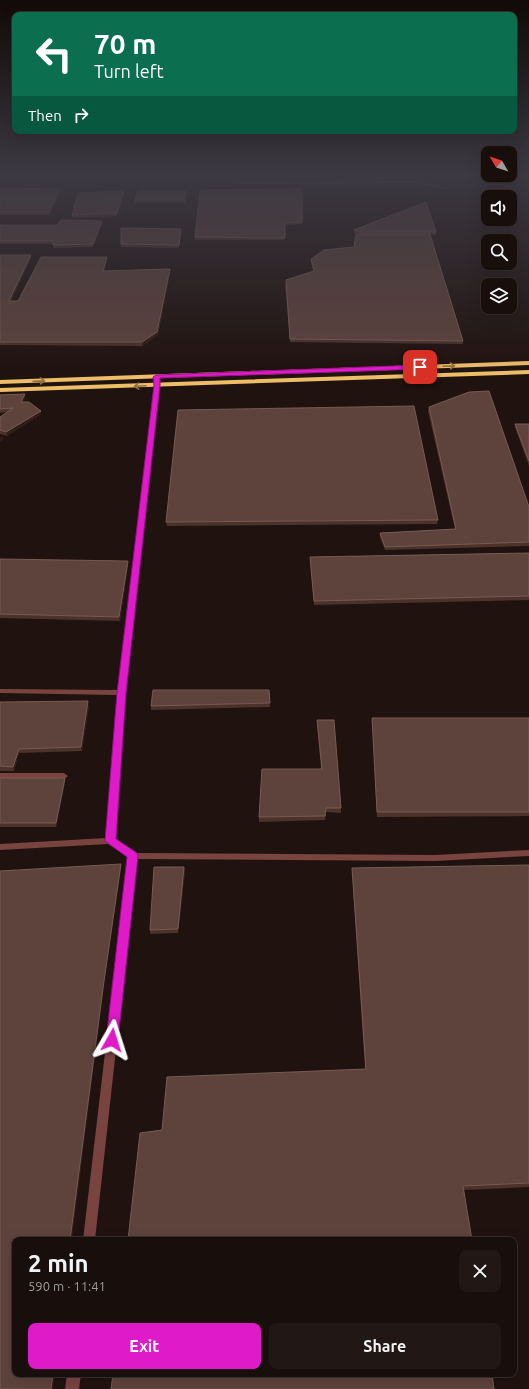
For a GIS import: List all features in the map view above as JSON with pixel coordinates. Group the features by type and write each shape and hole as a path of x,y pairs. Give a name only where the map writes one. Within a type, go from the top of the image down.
{"main road":[{"path":"0,382 529,363"},
{"path":"0,390 529,372"}],"street":[{"path":"110,841 122,693 157,385 156,377"},
{"path":"0,692 122,693"},
{"path":"0,776 64,776"},
{"path":"0,847 110,841 133,856 435,858 529,852"},
{"path":"89,1237 133,856"},
{"path":"72,1389 74,1377"}],"building":[{"path":"0,241 94,241 93,244 53,245 53,241"},
{"path":"121,241 180,241 179,245 121,244"},
{"path":"355,241 432,241 463,341 290,339 286,280 314,271 311,259 324,250 354,247"},
{"path":"0,255 31,255 9,301 18,301 41,257 107,257 103,271 170,269 157,332 142,342 0,342"},
{"path":"489,391 529,507 529,542 385,547 380,533 456,529 429,407 469,392"},
{"path":"25,394 21,402 29,402 41,411 6,432 0,430 0,417 13,408 0,409 0,395"},
{"path":"414,406 438,520 166,522 178,410"},
{"path":"515,424 529,424 529,461"},
{"path":"529,553 529,596 314,601 310,557"},
{"path":"0,559 128,561 119,617 0,614"},
{"path":"153,690 269,690 270,703 151,706"},
{"path":"88,701 81,747 19,749 13,767 0,766 0,702"},
{"path":"372,718 529,718 529,812 377,812"},
{"path":"317,720 334,720 341,808 326,808 325,816 259,817 262,769 322,769"},
{"path":"0,778 65,778 56,823 0,823"},
{"path":"121,864 70,1237 12,1237 12,1377 53,1377 51,1389 0,1389 0,871"},
{"path":"529,865 529,1183 463,1186 472,1237 128,1237 140,1133 162,1130 167,1077 366,1069 352,868"},
{"path":"154,867 184,867 178,929 150,930"},
{"path":"113,1377 492,1377 494,1389 111,1389"}],"route":[{"path":"112,1040 133,856 110,841 122,693 136,556 157,385 156,377 420,367"}]}
